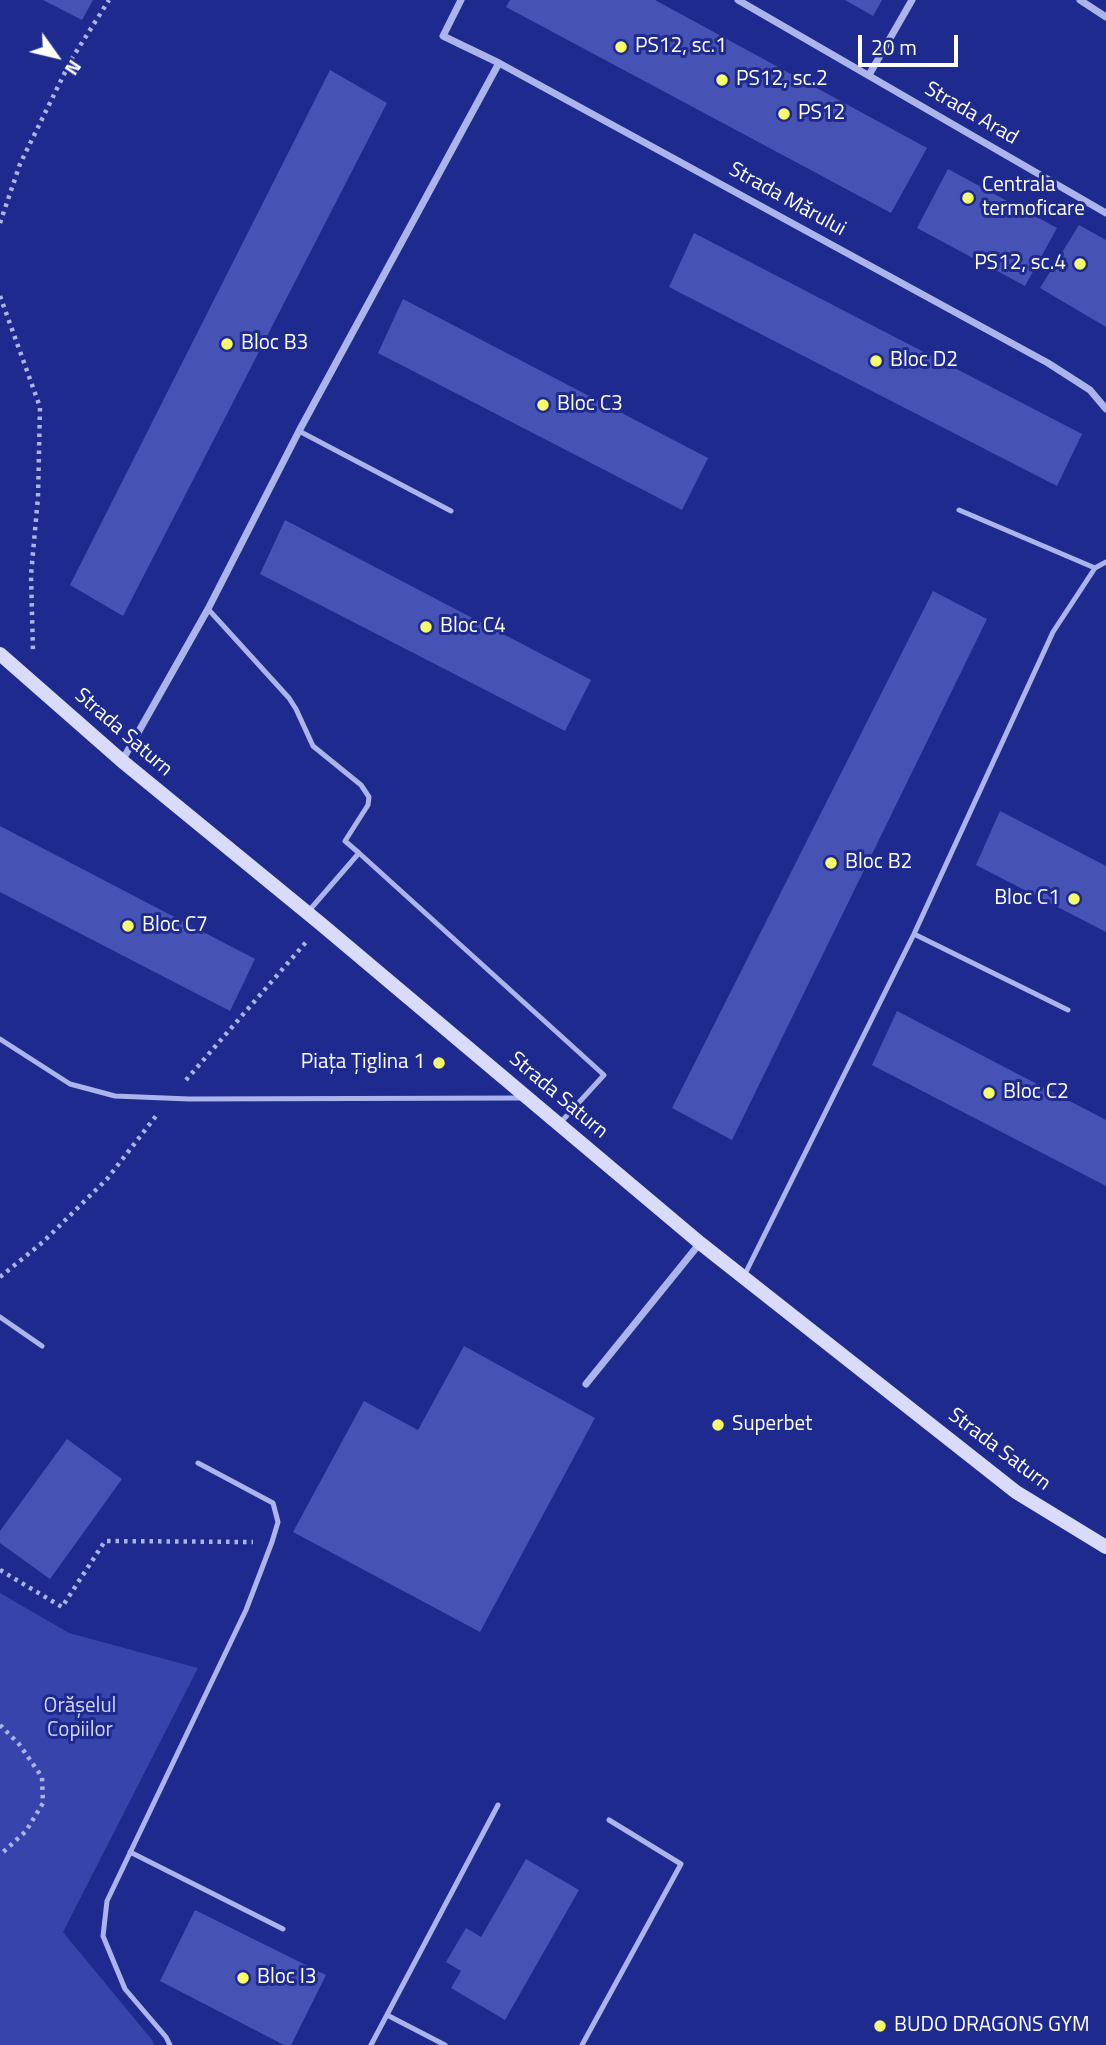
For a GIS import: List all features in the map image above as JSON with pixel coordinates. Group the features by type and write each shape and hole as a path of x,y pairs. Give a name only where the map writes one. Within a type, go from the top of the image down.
{"street":[{"name":"Strada Mărului","path":"461,0 443,36 499,63 1048,363 1090,390 1106,409"},
{"path":"869,75 912,0"},
{"path":"1080,0 1106,17"},
{"name":"Strada Arad","path":"743,1 1106,213"},
{"path":"122,761 208,609 299,431 499,63"},
{"name":"Strada Saturn","path":"0,654 122,761 700,1243 1016,1492 1106,1547"},
{"path":"586,1384 700,1243"}],"lane":[{"path":"299,431 451,511"},
{"path":"959,510 1095,568"},
{"path":"743,1277 914,934 1053,632 1095,568 1106,562"},
{"path":"208,609 289,698 313,746 361,785 369,797 368,805 345,841 604,1075 559,1125"},
{"path":"307,914 359,853"},
{"path":"914,934 1069,1010"},
{"path":"0,1040 70,1084 115,1096 189,1099 528,1098"},
{"path":"0,1317 42,1346"},
{"path":"170,2045 166,2036 124,1989 103,1936 107,1901 246,1610 278,1522 273,1503 198,1463"},
{"path":"371,2045 498,1805"},
{"path":"582,2045 681,1864 609,1820"},
{"path":"130,1852 283,1929"},
{"path":"387,2015 444,2045"}],"path":[{"path":"0,223 25,153 71,60 108,0"},
{"path":"0,296 40,407 38,497 31,575 34,684"},
{"path":"0,1570 62,1607 105,1541 272,1542"},
{"path":"0,1725 19,1744 43,1777 43,1803 26,1831 0,1855"}],"green space":[{"name":"Orășelul Copiilor","path":"0,1593 69,1633 198,1668 63,1932 154,2045 0,2045"}],"building":[{"path":"43,0 93,0 82,20"},
{"name":"PS12","path":"510,0 655,0 927,148 891,213 506,7"},
{"path":"845,0 882,0 873,16"},
{"name":"Bloc B3","path":"330,70 387,103 123,616 70,585"},
{"name":"Centrala termoficare","path":"948,169 1057,228 1025,286 917,228"},
{"name":"PS12, sc.4","path":"1079,225 1106,240 1106,327 1040,288"},
{"name":"Bloc D2","path":"694,233 1082,434 1057,486 669,287"},
{"name":"Bloc C3","path":"403,299 708,458 682,510 378,353"},
{"name":"Bloc C4","path":"285,520 591,680 565,731 260,574"},
{"name":"Bloc B2","path":"933,591 987,619 732,1140 672,1108"},
{"name":"Bloc C1","path":"1000,811 1106,866 1106,932 976,865"},
{"name":"Bloc C7","path":"0,826 255,959 230,1011 0,892"},
{"name":"Bloc C2","path":"897,1011 1106,1120 1106,1186 872,1065"},
{"path":"464,1346 595,1418 480,1632 293,1532 364,1401 418,1430"},
{"path":"67,1439 122,1479 50,1579 0,1543 0,1531"},
{"path":"526,1859 579,1890 505,2020 451,1988 461,1971 446,1962 466,1928 481,1937"},
{"name":"Bloc I3","path":"195,1910 326,1975 291,2045 284,2045 160,1981"}],"place":[{"name":"PS12, sc.1","path":"621,47"},
{"name":"PS12, sc.2","path":"722,80"},
{"name":"PS12","path":"784,114"},
{"name":"Centrala termoficare","path":"968,198"},
{"name":"PS12, sc.4","path":"1080,264"},
{"name":"Bloc B3","path":"227,344"},
{"name":"Bloc D2","path":"876,361"},
{"name":"Bloc C3","path":"543,405"},
{"name":"Bloc C4","path":"426,627"},
{"name":"Bloc B2","path":"831,863"},
{"name":"Bloc C1","path":"1074,899"},
{"name":"Bloc C7","path":"128,926"},
{"name":"Piața Țiglina 1","path":"439,1063"},
{"name":"Bloc C2","path":"989,1093"},
{"name":"Superbet","path":"718,1425"},
{"name":"Bloc I3","path":"243,1978"},
{"name":"BUDO DRAGONS GYM","path":"880,2026"}]}
